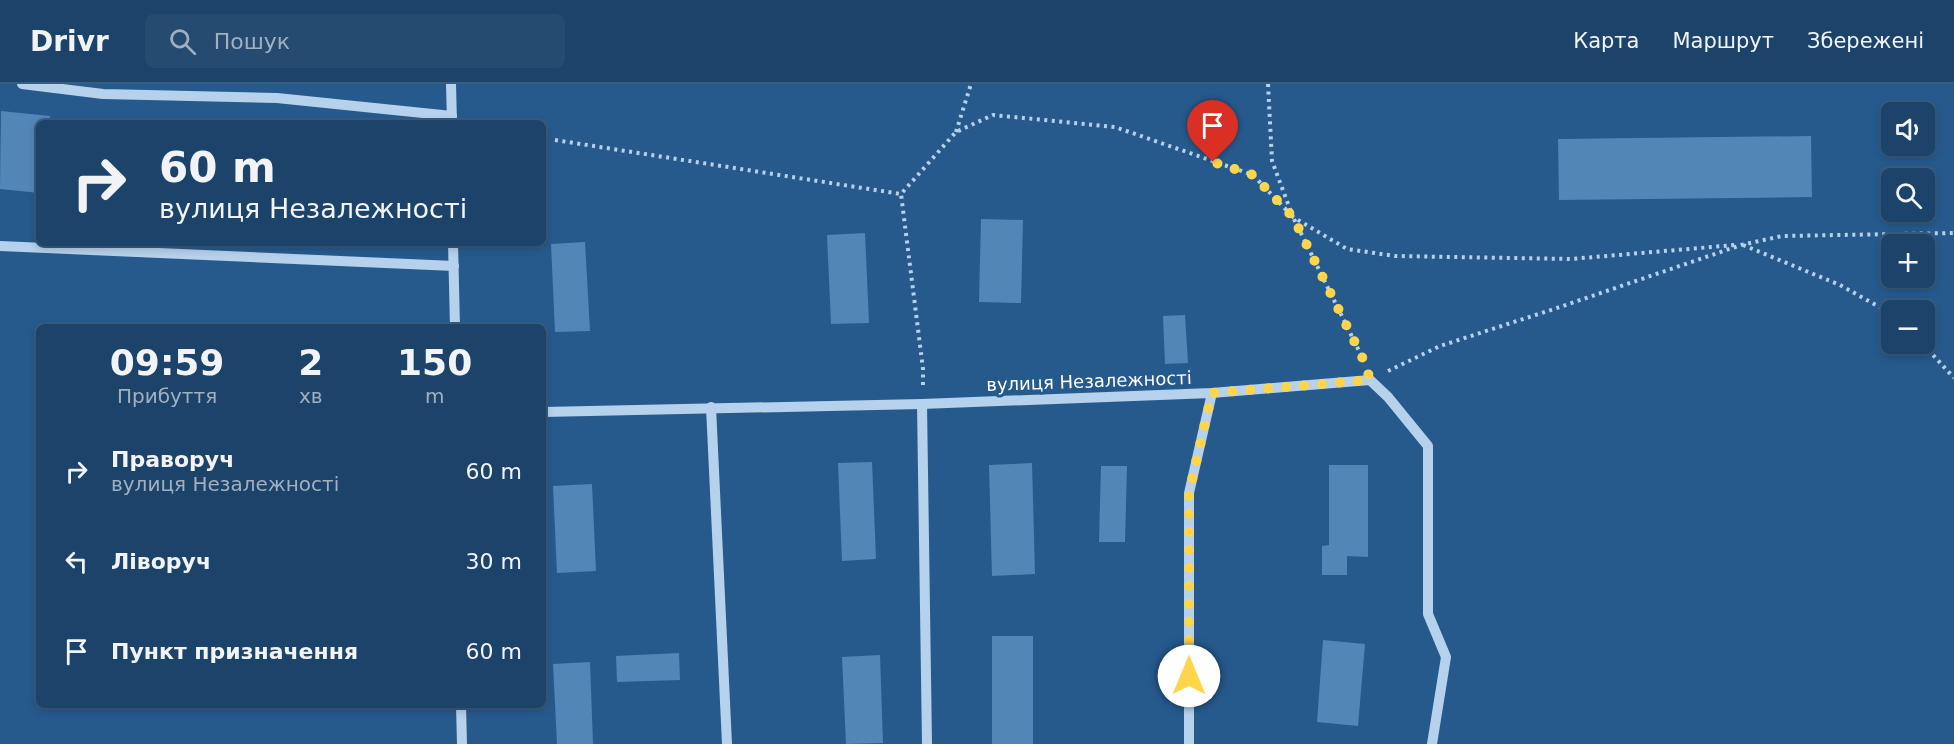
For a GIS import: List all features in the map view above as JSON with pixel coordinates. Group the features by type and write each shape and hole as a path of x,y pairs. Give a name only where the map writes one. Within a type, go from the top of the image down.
{"street":[{"path":"22,84 104,94 277,98 452,120 451,84"},
{"path":"0,246 454,266"},
{"path":"453,246 454,324"},
{"path":"1370,380 1388,397 1428,446 1428,614 1446,657 1432,744"},
{"name":"вулиця Незалежності","path":"546,412 922,404 1212,393 1370,380"},
{"path":"1189,744 1189,493 1212,393"},
{"path":"922,404 927,744"},
{"path":"711,407 727,744"},
{"path":"461,708 462,744"}],"path":[{"path":"956,132 971,84"},
{"path":"1268,84 1272,161 1293,217 1365,363 1370,380 1440,346 1741,245 1782,236 1954,233"},
{"path":"922,404 923,369 901,194 956,132 993,115 1115,127 1253,175 1293,217 1347,249 1395,256 1571,259 1741,245 1840,285 1881,308"},
{"path":"555,140 901,194"},
{"path":"1932,354 1954,378"}],"building":[{"path":"1,111 50,116 49,120 36,120 36,193 0,189"},
{"path":"1811,136 1812,197 1559,200 1558,139"},
{"path":"981,219 1023,220 1021,303 979,302"},
{"path":"865,233 869,323 831,324 827,235"},
{"path":"585,242 590,331 555,332 551,244"},
{"path":"1185,315 1188,363 1165,364 1163,316"},
{"path":"872,462 876,559 842,561 838,463"},
{"path":"1032,463 1035,574 992,576 989,465"},
{"path":"1329,465 1368,465 1368,557 1347,556 1347,575 1322,575 1322,546 1329,545"},
{"path":"1101,466 1127,466 1125,542 1099,542"},
{"path":"592,484 596,571 557,573 553,486"},
{"path":"992,636 1033,636 1033,744 992,744"},
{"path":"1323,640 1365,644 1358,726 1317,722"},
{"path":"679,653 680,680 617,682 616,656"},
{"path":"880,655 883,743 846,744 842,657"},
{"path":"590,662 593,744 557,744 553,664"}],"route":[{"path":"1189,676 1189,493 1212,393 1370,380 1365,363 1293,217 1253,175 1213,162"}]}
